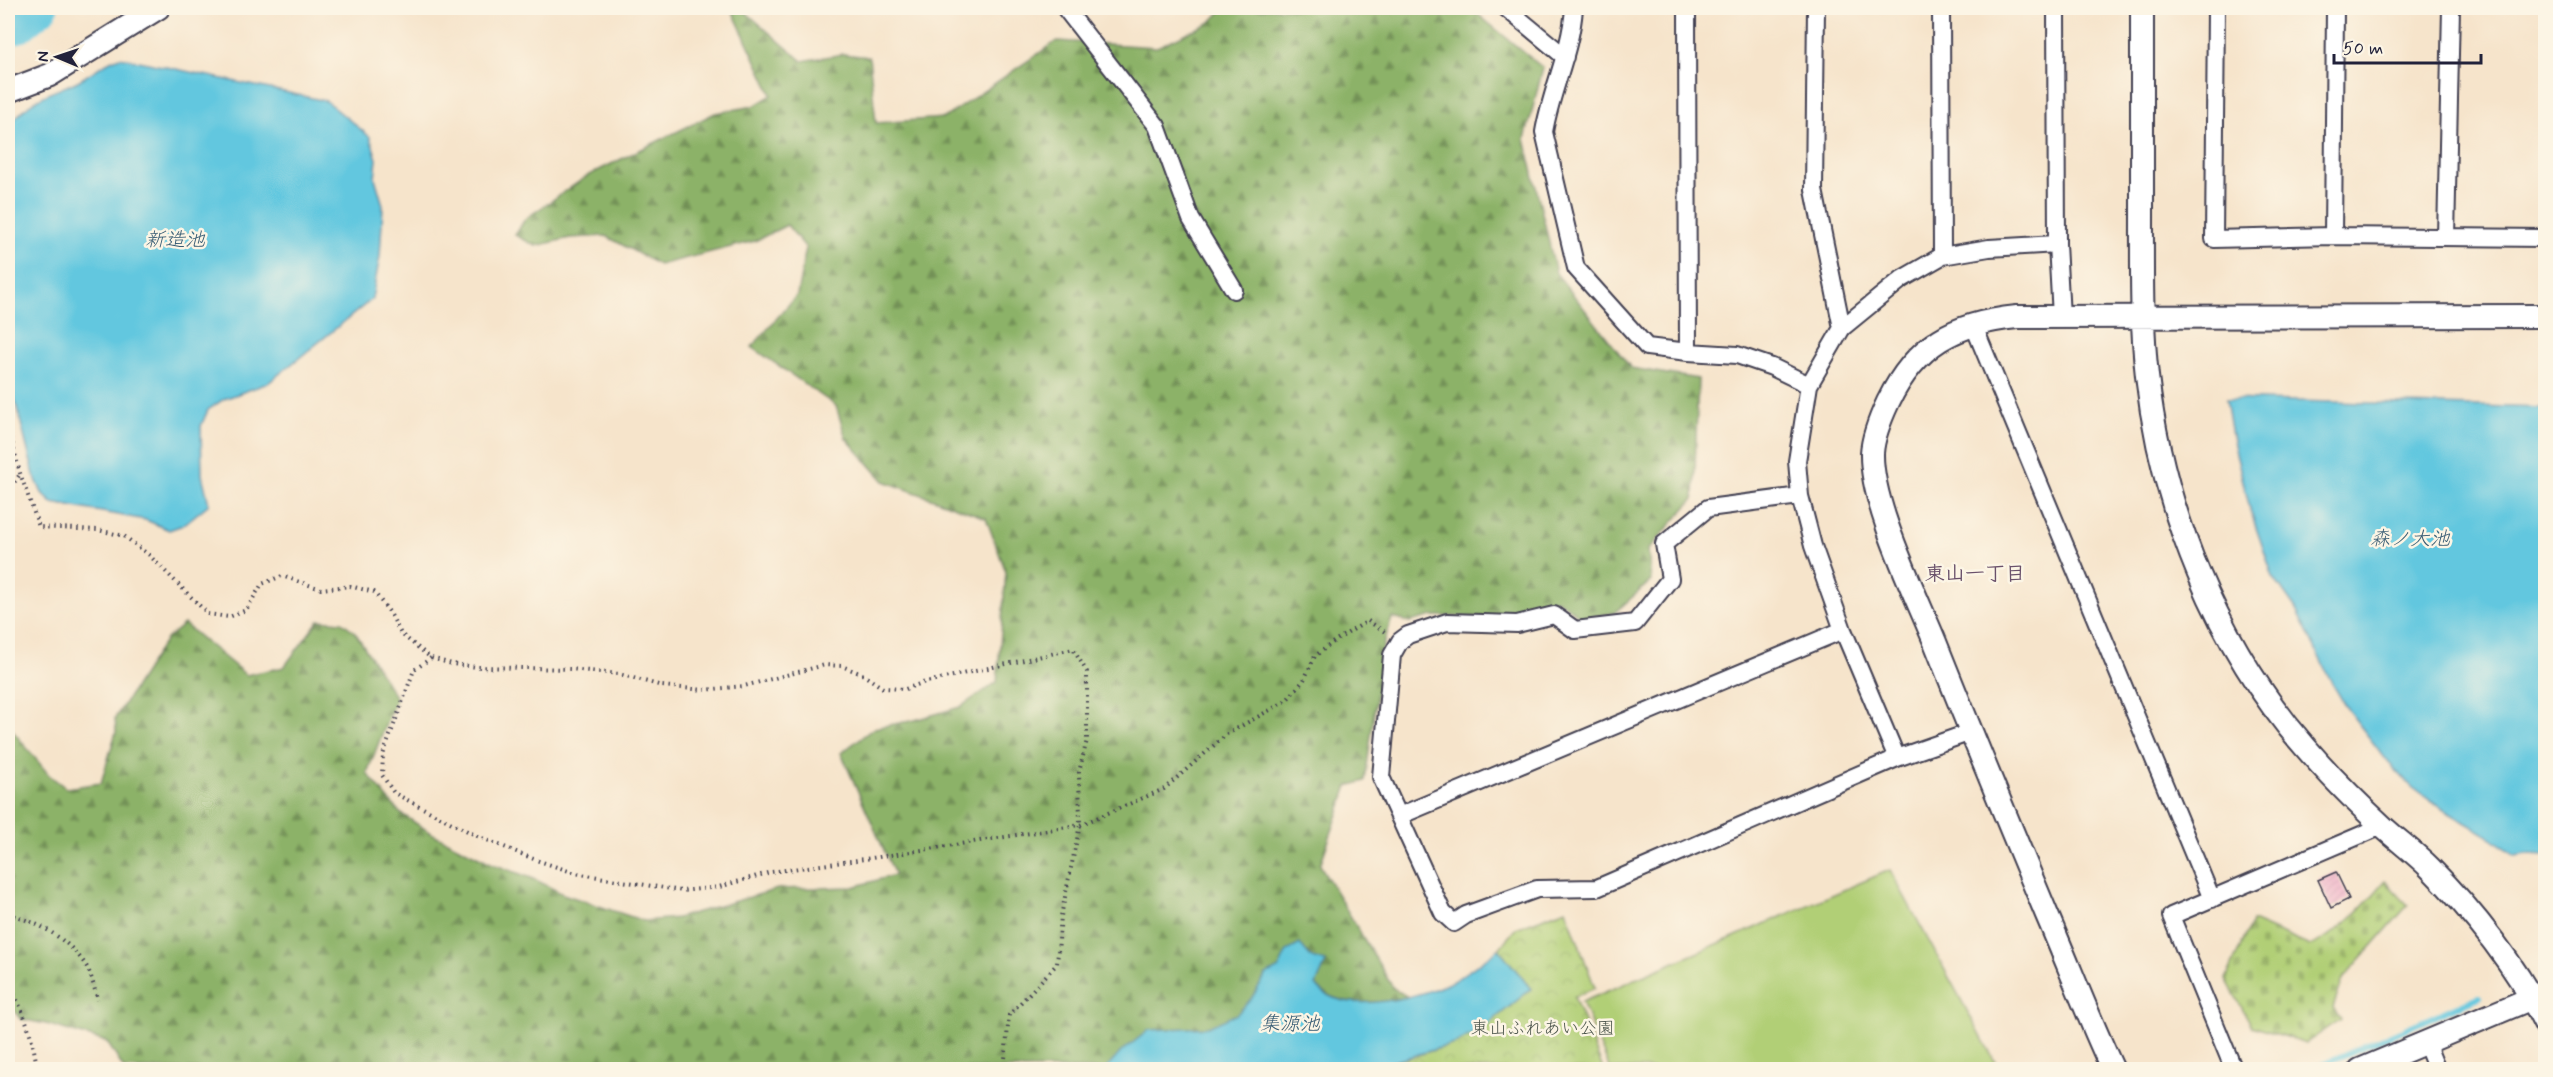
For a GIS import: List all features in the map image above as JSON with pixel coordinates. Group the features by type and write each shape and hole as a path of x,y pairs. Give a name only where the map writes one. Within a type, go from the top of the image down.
{"street":[{"path":"8,91 50,75 159,8"},
{"path":"1065,8 1157,126 1191,219 1234,290"},
{"path":"1506,8 1565,57"},
{"path":"1574,8 1565,57 1544,132 1576,268 1647,347 1737,355 1772,367 1809,385"},
{"path":"1687,8 1688,352"},
{"path":"1816,8 1814,190 1842,328"},
{"path":"1941,8 1942,256"},
{"path":"2056,8 2057,244 2061,317"},
{"path":"2142,8 2142,316 2153,420 2167,485 2201,576 2228,634 2266,697 2304,746 2382,826 2429,867 2457,897 2539,995 2546,1025"},
{"path":"2216,8 2214,238 2333,236 2546,238"},
{"path":"2333,236 2335,8"},
{"path":"2446,237 2451,8"},
{"path":"1898,758 1843,630 1813,546 1800,496 1797,461 1809,385 1842,328 1902,279 1942,256 1989,248 2057,244"},
{"path":"2113,1070 1971,732 1887,523 1875,480 1872,454 1884,411 1910,364 1945,337 1973,324 2017,317 2546,316"},
{"path":"1973,324 2212,898"},
{"path":"1800,496 1708,508 1664,544 1671,579 1635,623 1575,630 1554,615 1517,624 1448,622 1408,635 1400,641 1392,655 1381,777 1443,913 1454,923 1466,915 1538,890 1597,888 1898,758 1971,732"},
{"path":"1399,816 1843,630"},
{"path":"2234,1070 2171,916 2382,826"},
{"path":"2360,1070 2539,995"},
{"path":"2426,1043 2437,1070"}],"path":[{"path":"8,426 20,473 39,527 98,530 124,537 149,555 208,614 229,617 246,610 262,584 282,576 321,589 350,586 374,592 390,613 401,634 431,658 452,664 477,667 570,669 619,674 662,686 705,690 744,686 825,665 842,666 862,674 883,688 905,690 922,683 1073,649 1087,672 1087,740 1079,772 1080,825 1061,916 1057,964 1009,1015 1004,1070"},
{"path":"8,492 20,473"},
{"path":"431,658 414,670 383,755 382,775 394,793 477,836 575,873 682,891 719,887 771,872 1080,825 1164,789 1227,734 1286,701 1304,680 1315,656 1368,621 1400,641"},
{"path":"8,914 25,918 62,938 86,966 98,1000"},
{"path":"8,984 21,1008 35,1050 37,1070"}],"green space":[{"path":"731,8 741,8 802,61 843,54 869,57 876,123 944,118 1057,41 1157,47 1211,22 1224,8 1470,8 1543,68 1525,139 1556,273 1631,368 1698,379 1694,499 1648,550 1651,581 1614,613 1582,618 1557,599 1515,618 1433,616 1410,622 1392,618 1383,646 1365,781 1348,786 1320,865 1393,988 1408,997 1373,1002 1334,998 1324,993 1316,985 1319,975 1312,958 1300,945 1246,1069 124,1069 107,1042 46,1024 20,1019 8,1001 8,725 49,775 66,788 101,783 116,732 115,718 166,639 184,624 246,675 284,667 319,620 342,622 355,632 396,698 367,773 400,813 431,833 493,864 534,879 563,894 644,921 677,918 778,889 853,887 895,875 841,753 874,728 915,720 960,707 997,682 1006,572 986,518 884,481 846,438 836,406 752,347 797,295 806,248 787,225 755,241 659,265 606,236 570,238 536,246 515,235 525,219 589,175 715,113 754,106 772,95"},
{"path":"1890,870 1999,1069 1610,1069 1582,1002"},
{"path":"2385,881 2408,905 2343,979 2333,1008 2341,1019 2306,1043 2252,1026 2226,979 2252,921 2310,946 2342,926"},
{"name":"東山ふれあい公園","path":"1566,909 1595,988 1574,997 1603,1069 1368,1070 1457,1043 1487,1025 1531,989 1499,949 1516,928"}],"water":[{"name":"新造池","path":"120,57 326,101 370,137 377,159 375,178 383,205 380,256 372,299 268,383 224,399 208,410 201,426 202,475 209,504 183,525 169,530 146,520 52,503 42,493 34,475 8,372 8,124 38,99"},
{"name":"森ノ大池","path":"2226,399 2545,408 2545,855 2515,856 2492,838 2439,807 2412,787 2388,762 2348,710 2295,608 2273,577 2251,513 2233,441"},
{"name":"集源池","path":"1300,944 1312,958 1326,962 1316,985 1328,995 1343,1001 1383,1001 1423,993 1453,981 1499,949 1531,989 1487,1025 1457,1043 1368,1069 1106,1069 1121,1052 1149,1030 1208,1027 1237,1014 1251,999 1266,975 1279,968 1287,951"}],"building":[{"path":"2336,872 2349,899 2331,908 2318,880"}],"waterway":[{"path":"8,29 20,25 41,8"},
{"path":"2309,1070 2479,997"}],"district":[{"name":"東山一丁目","path":"1975,574"}]}
